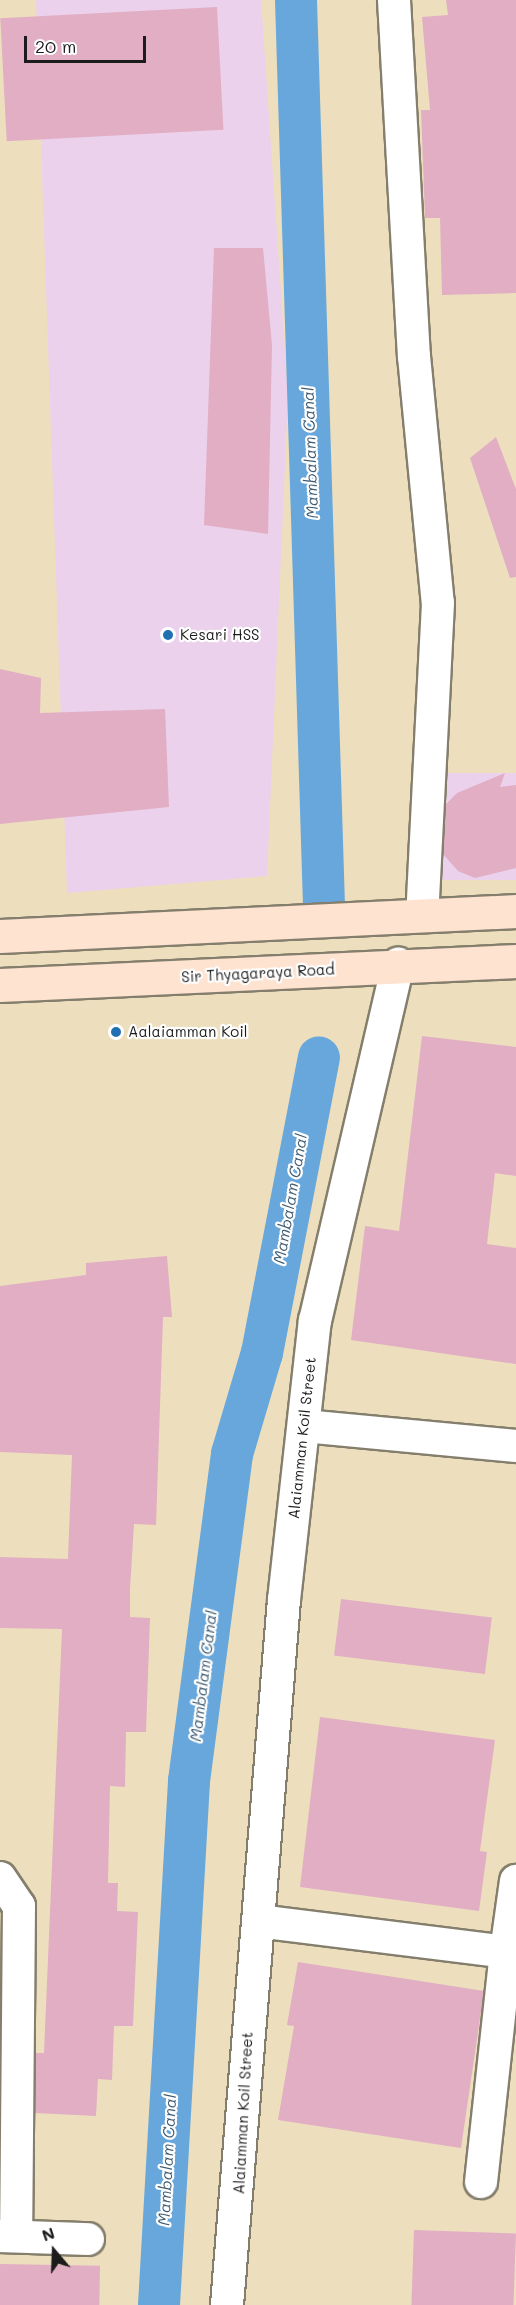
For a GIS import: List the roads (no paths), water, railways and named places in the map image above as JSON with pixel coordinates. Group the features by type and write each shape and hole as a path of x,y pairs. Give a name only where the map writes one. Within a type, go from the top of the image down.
{"main road":[{"path":"0,936 516,911"},
{"name":"Sir Thyagaraya Road","path":"0,985 398,964 516,961"}],"street":[{"path":"394,0 414,356 438,603 422,914"},
{"name":"Alaiamman Koil Street","path":"228,2305 258,1921 315,1321 398,964"},
{"path":"304,1426 516,1446"},
{"path":"0,1878 19,1906 8,2236 88,2239"},
{"path":"481,2182 516,1881"},
{"path":"258,1921 506,1952"}],"waterway":[{"name":"Mambalam Canal","path":"296,0 324,905"},
{"name":"Mambalam Canal","path":"159,2305 189,1781 232,1454 262,1353 319,1057"}],"place":[{"name":"Kesari HSS","path":"168,635"},
{"name":"Aalaiamman Koil","path":"116,1032"}]}
